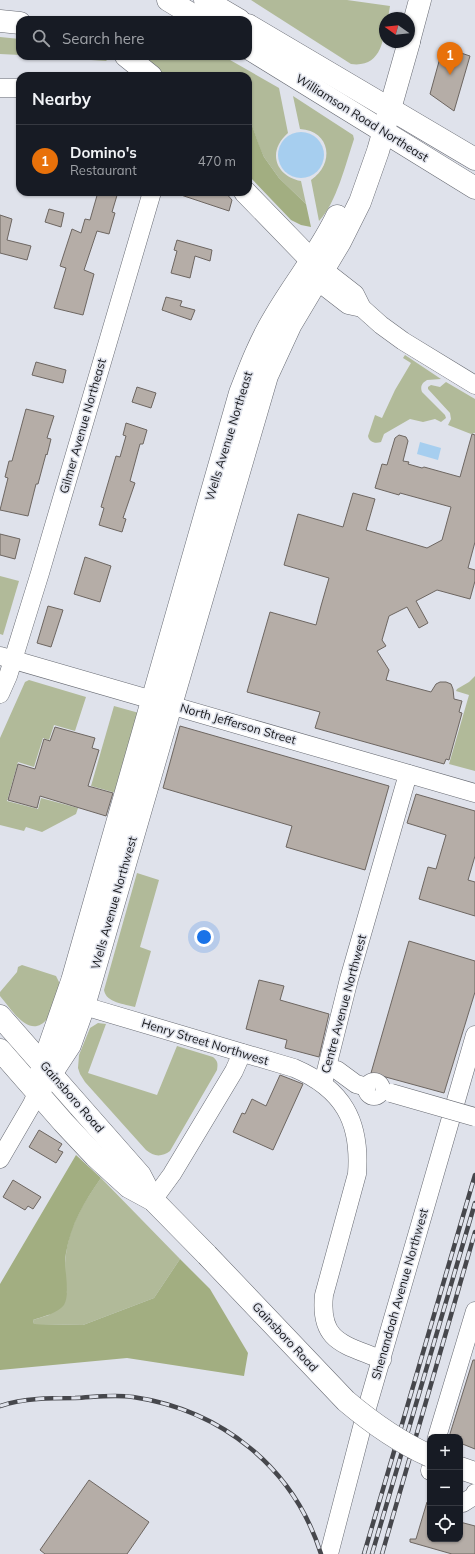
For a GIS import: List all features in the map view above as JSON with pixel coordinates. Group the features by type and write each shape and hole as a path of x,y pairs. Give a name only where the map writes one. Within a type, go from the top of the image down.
{"main road":[{"path":"168,0 194,16"},
{"path":"205,0 232,16"},
{"path":"403,12 408,0"},
{"path":"415,19 420,0"},
{"path":"0,21 16,23"},
{"name":"Williamson Road Northeast","path":"252,27 475,159"},
{"path":"383,104 393,48"},
{"path":"383,104 406,48"},
{"name":"Williamson Road Northeast","path":"252,50 475,188"},
{"path":"131,60 146,72"},
{"name":"Wells Avenue Northeast","path":"161,702 240,393 257,350 270,325 318,270 329,232 347,195 360,158 377,128 383,104"},
{"path":"249,196 318,270"},
{"name":"Wells Avenue Northwest","path":"47,1069 70,1045 84,1006 161,702"},
{"name":"Wells Avenue Northwest","path":"37,1093 47,1069 74,975 161,702"},
{"name":"Gainsboro Road","path":"0,1016 140,1175 153,1200"},
{"name":"Gainsboro Road","path":"0,1050 62,1122 129,1187 153,1200 208,1255 346,1401 393,1437 427,1454"},
{"path":"463,1469 475,1473"}],"street":[{"path":"0,88 16,88"},
{"name":"Gilmer Avenue Northeast","path":"0,694 8,676 6,658 42,566 151,196"},
{"path":"318,270 348,305 362,308 381,325 403,341 475,385"},
{"name":"North Jefferson Street","path":"6,658 475,793"},
{"name":"Centre Avenue Northwest","path":"382,1360 346,1345 336,1339 329,1332 324,1321 324,1295 357,1174 358,1156 357,1138 347,1112 331,1089 323,1083 349,979 408,774"},
{"name":"Henry Street Northwest","path":"84,1006 294,1068 323,1083"},
{"name":"Shenandoah Avenue Northwest","path":"329,1554 365,1415 475,1035"},
{"path":"153,1200 172,1174 234,1071 242,1053"},
{"path":"337,1070 356,1084 475,1117"},
{"name":"Wells Avenue Northwest","path":"0,1159 37,1093"},
{"path":"438,1434 475,1311"}],"green space":[{"path":"251,0 347,0 390,6 389,12 379,12 379,48 380,48 375,57 369,62 351,64"},
{"path":"0,37 16,39 16,55 0,54"},
{"path":"148,60 230,60 251,72 159,72"},
{"path":"252,73 279,88 288,133 281,140 278,147 276,155 277,162 285,174 301,181 306,204 279,178 264,157 252,126"},
{"path":"293,96 353,135 354,139 344,171 331,204 319,221 311,180 324,166 326,149 318,136 310,131 300,129"},
{"path":"252,125 264,157 279,178 306,204 311,227 301,225 291,220 252,179"},
{"path":"405,355 441,379 427,380 422,385 421,390 445,415 446,418 441,422 435,419 423,422 410,419 384,434 381,442 373,442 368,436 375,415 382,418 395,390 411,363 403,358"},
{"path":"446,382 475,399 475,433 471,434 448,425 451,419 450,413 428,389 431,385 440,387"},
{"path":"0,576 19,581 3,635 0,634"},
{"path":"475,676 475,771 449,764 469,695 456,691"},
{"path":"29,680 86,697 75,731 54,725 49,740 43,738 34,767 18,762 7,801 38,809 41,798 78,808 76,814 42,832 26,827 24,831 0,825 0,738 25,682"},
{"path":"114,706 139,713 116,793 91,786"},
{"path":"137,873 159,880 140,947 151,951 135,1007 121,1004 108,998 104,990"},
{"path":"22,965 56,976 60,984 48,1018 41,1024 35,1026 28,1025 22,1021 0,996 0,992 17,972 18,967"},
{"path":"98,1023 106,1024 88,1073 157,1095 177,1046 213,1057 217,1061 217,1070 170,1151 167,1153 155,1155 146,1150 85,1082 80,1074 78,1068 79,1055 90,1028"},
{"path":"76,1155 101,1178 79,1214 68,1242 65,1259 67,1294 64,1305 54,1312 33,1320 34,1324 83,1325 154,1298 180,1259 210,1289 248,1353 244,1376 127,1358 0,1370 0,1284"},
{"path":"101,1178 180,1259 154,1298 83,1325 34,1324 33,1320 49,1315 67,1292 65,1275 66,1259 71,1231 83,1205"}],"water":[{"path":"296,132 306,132 318,138 323,146 323,164 318,172 310,177 296,178 288,175 281,168 278,160 278,150 281,142 288,135"},
{"path":"420,442 441,448 438,460 417,454"}],"building":[{"path":"443,47 470,56 454,111 430,94"},
{"path":"97,196 117,196 112,212 115,213 109,234 97,231 84,270 94,274 83,315 54,308 66,268 60,266 72,229 81,233 85,219 90,220"},
{"path":"184,196 228,196 232,200 229,211"},
{"path":"49,209 64,213 61,227 45,222"},
{"path":"0,215 12,219 7,240 31,246 27,260 0,253"},
{"path":"177,240 212,250 210,261 195,256 190,278 171,273 177,251 174,250"},
{"path":"166,297 182,301 180,306 195,310 191,320 162,310"},
{"path":"36,362 66,370 63,383 32,375"},
{"path":"137,387 156,393 151,408 132,402"},
{"path":"26,409 54,416 47,438 51,439 47,455 46,454 38,484 36,484 28,516 0,510 8,478 5,477 9,461 12,461"},
{"path":"126,423 147,430 143,444 140,444 130,481 135,483 123,518 126,519 122,532 99,525 104,508 101,507 116,456 120,457 126,436 123,435"},
{"path":"472,434 475,435 475,542 468,568 475,570 475,581 470,599 437,590 416,601 428,623 419,628 407,607 389,616 382,640 386,646 377,651 389,670 386,680 431,692 436,684 440,682 451,684 454,699 462,701 459,712 462,713 449,760 446,759 444,764 315,728 320,712 247,692 270,612 316,625 329,578 284,565 298,514 343,527 353,493 375,499 366,530 427,548 442,540 451,507 400,493 399,495 375,488 382,464 387,465 395,438 399,435 406,437 408,441 403,461 422,468 424,467 460,477"},
{"path":"0,534 20,539 15,559 0,555"},
{"path":"85,557 111,566 100,602 74,594"},
{"path":"48,606 63,610 51,647 37,643"},
{"path":"180,726 389,786 365,870 286,847 292,826 163,788"},
{"path":"55,727 95,738 92,748 99,750 88,786 113,793 106,816 40,796 37,808 8,800 18,764 35,769 44,739 50,741"},
{"path":"416,794 475,811 475,856 468,880 475,882 475,916 419,899 428,867 436,869 446,835 407,823"},
{"path":"409,941 475,961 475,992 444,1093 371,1073"},
{"path":"259,980 284,986 280,1000 329,1014 319,1057 285,1048 287,1040 246,1029"},
{"path":"280,1075 303,1084 273,1150 233,1132 242,1113 245,1114 252,1099 266,1106"},
{"path":"39,1130 62,1144 58,1150 63,1152 56,1163 29,1147"},
{"path":"13,1180 41,1197 33,1209 28,1206 25,1210 3,1197"},
{"path":"473,1360 475,1360 475,1449 463,1444 463,1434 450,1434"},
{"path":"89,1480 149,1522 127,1554 45,1554 40,1550"},
{"path":"427,1502 427,1542 463,1542 463,1523 475,1526 475,1554 452,1554 410,1542 410,1539 416,1539"}],"railway":[{"path":"364,1554 475,1175"},
{"path":"372,1554 475,1203"},
{"path":"382,1554 475,1232"},
{"path":"0,1406 18,1401 38,1399 119,1396 133,1397 166,1404 196,1415 224,1430 250,1448 273,1470 293,1495 309,1523 321,1554"}],"place":[{"name":"Domino's","path":"450,75"}]}
